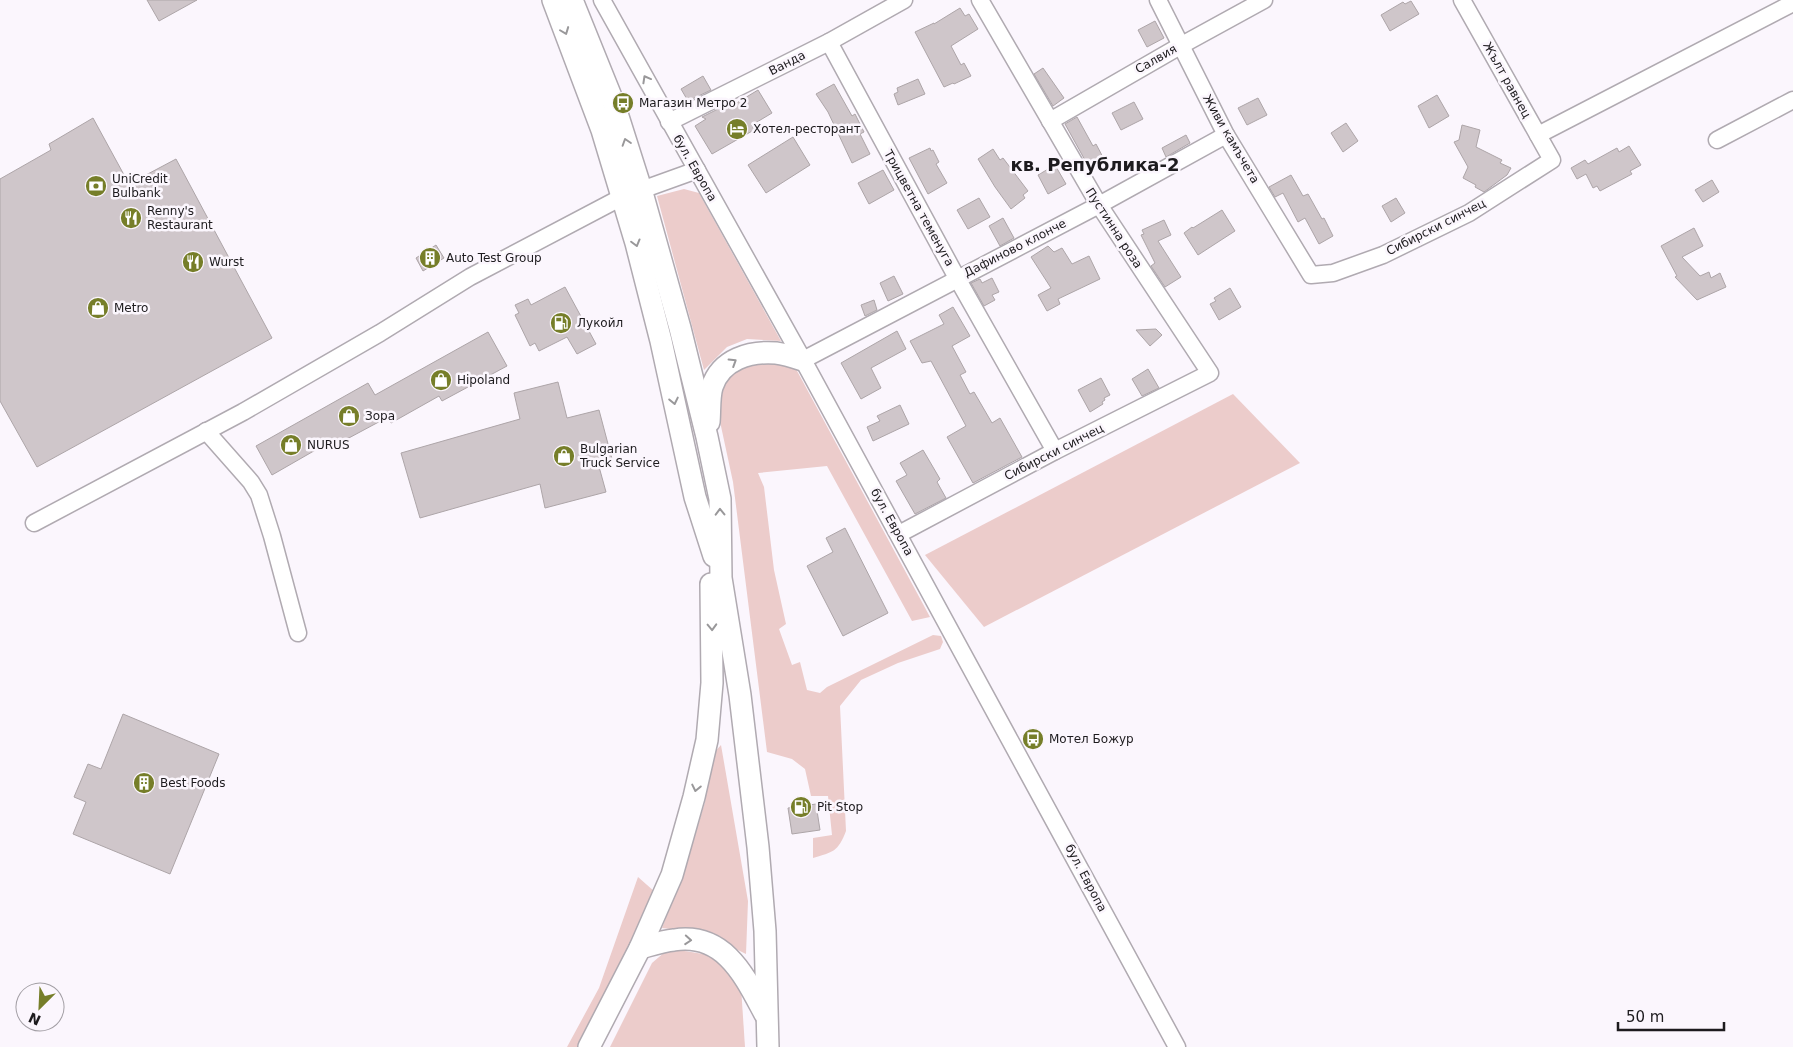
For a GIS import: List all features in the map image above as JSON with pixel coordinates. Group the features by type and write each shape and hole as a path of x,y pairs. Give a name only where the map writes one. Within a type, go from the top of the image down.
{"main road":[{"path":"553,0 602,130 632,193 680,328 720,499 721,578 740,695 758,847 765,931 768,1047"},
{"path":"572,0 614,104 632,193 636,242 661,341 695,497 721,578"},
{"path":"707,437 712,387 720,371 734,360 752,354 776,353 803,360"},
{"path":"589,1047 640,948 672,875 694,797 707,740 713,663 710,544"},
{"path":"640,948 674,940 689,939 707,943 721,951 734,963 745,978 767,1019"}],"street":[{"name":"бул. Европа","path":"602,0 899,534 960,650 1177,1047"},
{"name":"Ванда","path":"669,122 829,42 904,0"},
{"name":"Пустинна роза","path":"980,0 1099,205 1210,374"},
{"name":"Живи камъчета","path":"1158,0 1226,135 1311,275"},
{"name":"Салвия","path":"1050,121 1264,0"},
{"name":"Жълт равнец","path":"1462,0 1552,160"},
{"path":"1538,135 1793,3"},
{"name":"Трицветна теменуга","path":"829,42 958,278 1055,450"},
{"path":"1717,140 1793,100"},
{"name":"Дафиново клонче","path":"803,360 1099,205 1226,135"},
{"name":"Сибирски синчец","path":"1311,275 1333,273 1383,255 1469,213 1552,160"},
{"path":"34,523 242,412 371,338 470,277 632,193 697,170"},
{"name":"Сибирски синчец","path":"899,534 1055,450 1210,374"},
{"path":"206,430 251,482 259,495 298,633"}],"shaded area":[{"path":"684,189 699,193 781,341 747,339 727,347 704,370 657,196"},
{"path":"767,361 796,369 930,617 912,621 827,466 758,473 764,487 774,570 786,624 779,629 792,665 800,662 807,690 820,693 827,687 933,635 941,636 943,642 940,649 898,663 861,680 840,706 846,831 834,850 813,858 813,838 832,835 828,796 811,796 805,769 792,759 767,752 733,482 716,403 724,381 744,365"},
{"path":"1233,394 1300,463 984,627 925,555"},
{"path":"721,745 748,901 746,954 705,937 662,928 686,865 705,802 712,755"},
{"path":"638,877 655,892 581,1047 567,1047 599,988"},
{"path":"666,951 685,951 703,954 723,962 741,987 745,1047 610,1047 652,963"}],"building":[{"path":"147,0 197,0 159,21"},
{"path":"1411,1 1419,14 1390,31 1381,15 1403,2 1405,4"},
{"path":"960,8 965,16 969,14 978,29 951,46 961,65 964,63 971,76 944,87 915,32 934,24"},
{"path":"1155,21 1164,38 1147,47 1138,30"},
{"path":"1043,68 1064,98 1053,106 1034,74"},
{"path":"703,76 711,90 688,101 681,89"},
{"path":"918,79 925,94 898,105 894,94 898,92 897,88"},
{"path":"834,84 852,116 855,114 864,132 860,134 870,154 852,163 828,112 816,94"},
{"path":"758,90 772,113 752,125 754,130 712,154 695,126 706,119 702,117 728,104 730,107"},
{"path":"1437,95 1449,116 1429,128 1418,106"},
{"path":"1258,98 1267,115 1247,125 1238,108"},
{"path":"1134,102 1143,119 1121,130 1112,113"},
{"path":"1077,117 1093,146 1096,144 1106,163 1091,171 1065,124"},
{"name":"Metro","path":"93,118 129,184 176,159 272,338 37,467 0,401 0,179 51,150 49,144"},
{"path":"1346,123 1358,141 1343,152 1331,133"},
{"path":"1462,125 1480,130 1476,147 1502,160 1500,163 1511,168 1507,175 1484,192 1463,178 1468,167 1454,142 1459,140"},
{"path":"1186,135 1190,143 1166,157 1162,148"},
{"path":"793,137 810,165 766,193 748,165"},
{"path":"1629,146 1641,165 1630,171 1632,174 1600,191 1597,186 1593,188 1586,174 1577,179 1571,168 1585,160 1588,164 1617,148 1619,152"},
{"path":"930,148 939,162 936,164 947,183 928,194 909,158"},
{"path":"993,149 1000,160 1003,158 1028,191 1023,195 1025,198 1011,209 978,159"},
{"path":"1055,165 1066,184 1048,194 1038,175"},
{"path":"883,170 894,190 869,204 858,183"},
{"path":"1291,175 1303,196 1308,194 1333,236 1319,244 1305,218 1298,222 1283,193 1275,197 1269,187"},
{"path":"1712,180 1719,192 1703,202 1695,190"},
{"path":"979,198 990,217 968,229 957,210"},
{"path":"1396,198 1405,213 1391,222 1382,206"},
{"path":"1222,210 1235,231 1198,255 1184,233"},
{"path":"1003,218 1014,238 1000,246 989,226"},
{"path":"1164,220 1171,235 1158,241 1181,277 1165,287 1151,266 1155,263 1141,235 1144,234 1142,230"},
{"path":"1694,228 1703,246 1682,257 1700,276 1709,272 1711,278 1720,273 1726,287 1697,300 1675,277 1677,276 1661,246"},
{"name":"Auto Test Group","path":"436,245 444,258 423,271 416,258"},
{"path":"1048,246 1054,252 1062,248 1072,264 1089,256 1100,279 1058,299 1060,304 1047,311 1038,295 1051,288 1031,257"},
{"path":"894,276 903,294 888,301 880,283"},
{"path":"992,278 999,292 992,295 995,300 984,306 971,283 980,279 982,283"},
{"path":"565,287 596,344 577,354 567,337 539,351 535,343 530,346 515,315 519,313 515,305 528,299 531,305"},
{"path":"1230,288 1241,307 1219,320 1210,304 1216,301 1214,298"},
{"path":"874,300 877,310 865,316 861,305"},
{"path":"953,307 970,336 952,346 966,372 960,375 970,394 974,392 992,423 1000,418 1022,457 973,483 947,437 966,426 931,361 922,363 910,341 944,324 939,315"},
{"path":"1156,329 1162,335 1150,346 1136,330"},
{"path":"897,331 906,349 871,368 881,388 861,399 841,363"},
{"path":"488,332 507,366 442,401 439,396 391,423 388,417 332,447 326,444 272,475 256,446 368,383 375,395"},
{"path":"1148,369 1159,388 1142,396 1132,379"},
{"path":"1101,378 1110,395 1104,398 1103,404 1090,412 1078,390"},
{"path":"558,382 567,418 599,410 612,459 598,463 606,492 545,508 540,484 420,518 401,453 520,419 514,393"},
{"path":"900,405 909,424 873,441 867,427 880,421 877,416"},
{"path":"923,450 940,479 937,482 946,498 915,514 896,481 907,475 900,463"},
{"path":"845,528 888,613 843,636 807,566 833,552 826,538"},
{"name":"Best Foods","path":"123,714 219,754 170,874 73,834 86,802 74,797 88,764 101,769"},
{"path":"816,804 820,830 792,834 788,808"}],"place":[{"name":"Магазин Метро 2","path":"623,103"},
{"name":"Хотел-ресторант","path":"737,129"},
{"name":"UniCredit Bulbank","path":"96,186"},
{"name":"Renny's Restaurant","path":"131,218"},
{"name":"Auto Test Group","path":"430,258"},
{"name":"Wurst","path":"193,262"},
{"name":"Metro","path":"98,308"},
{"name":"Лукойл","path":"561,323"},
{"name":"Hipoland","path":"441,380"},
{"name":"Зора","path":"349,416"},
{"name":"NURUS","path":"291,445"},
{"name":"Bulgarian Truck Service","path":"564,456"},
{"name":"Мотел Божур","path":"1033,739"},
{"name":"Best Foods","path":"144,783"},
{"name":"Pit Stop","path":"801,807"}],"district":[{"name":"кв. Република-2","path":"1095,165"}]}
